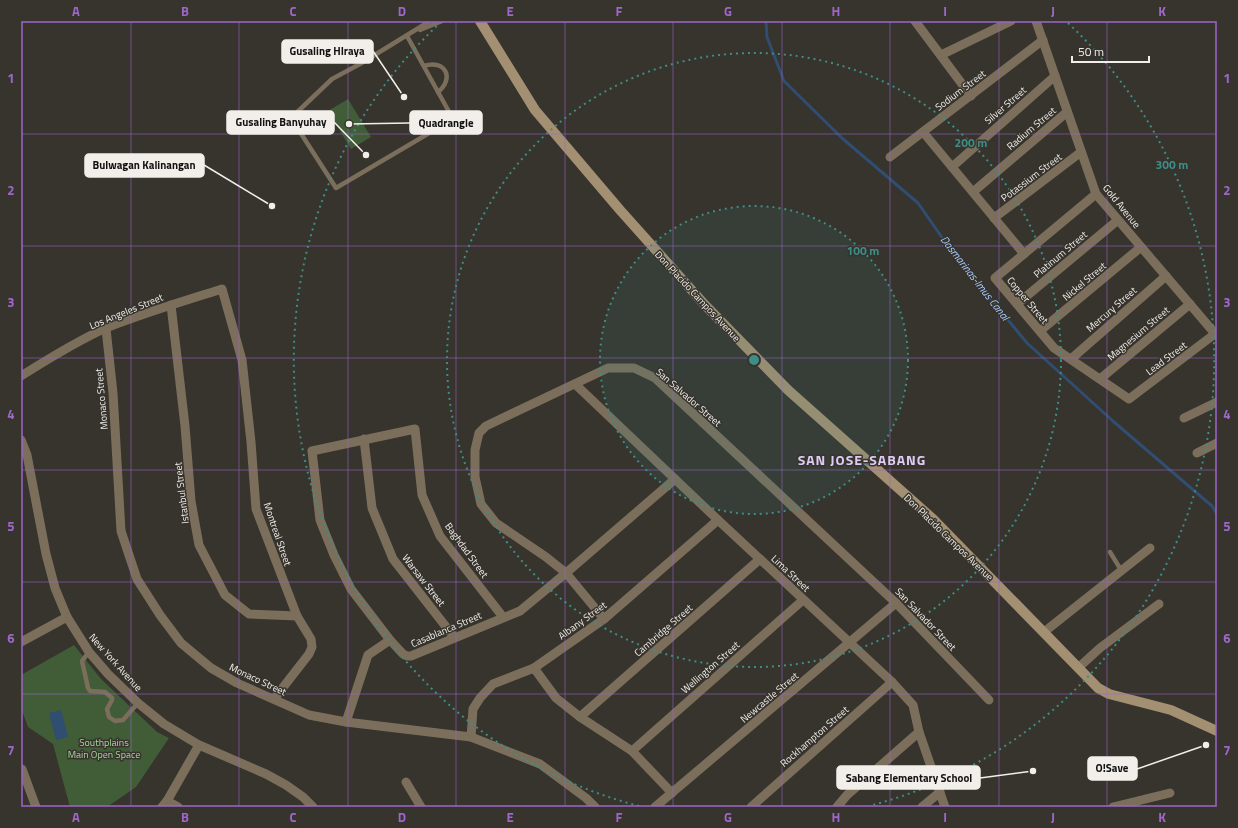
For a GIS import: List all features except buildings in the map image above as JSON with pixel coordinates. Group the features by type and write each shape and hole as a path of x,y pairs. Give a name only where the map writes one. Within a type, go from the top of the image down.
{"main road":[{"name":"Don Placido Campos Avenue","path":"480,21 535,110 620,210 704,305 788,390 933,519 1098,688 1109,694 1171,710 1217,731"}],"street":[{"path":"941,55 1012,21"},
{"name":"Gold Avenue","path":"1036,21 1096,194 1216,335"},
{"path":"918,22 971,96"},
{"name":"Sodium Street","path":"890,157 1043,40"},
{"name":"Silver Street","path":"952,166 1055,76"},
{"name":"Radium Street","path":"973,192 1067,112"},
{"path":"923,132 1024,254"},
{"name":"Potassium Street","path":"994,218 1081,152"},
{"name":"Copper Street","path":"1096,194 995,278 1054,348 1129,399"},
{"name":"Platinum Street","path":"1017,304 1118,220"},
{"name":"Nickel Street","path":"1040,331 1141,247"},
{"name":"Mercury Street","path":"1071,359 1166,276"},
{"name":"Los Angeles Street","path":"21,376 48,359 106,329 171,305 222,289"},
{"name":"Montreal Street","path":"222,289 242,360 251,442 256,509 297,616 311,639 312,647 309,654 274,699"},
{"name":"Magnesium Street","path":"1100,379 1190,304"},
{"name":"Istanbul Street","path":"171,305 185,426 191,501 199,545 225,595 249,614 297,616"},
{"name":"Monaco Street","path":"106,329 113,393 121,531 137,579 160,615 181,643 212,668 237,684 309,715 346,722 471,737 540,764 586,798 595,807"},
{"name":"Lead Street","path":"1129,399 1216,335"},
{"name":"San Salvador Street","path":"604,619 566,573 546,557 496,523 480,504 475,477 476,450 479,433 486,426 608,368 634,368 655,378 896,603 989,700"},
{"name":"Lima Street","path":"575,384 803,600 892,682 914,705 919,732 945,807"},
{"path":"1184,418 1217,402"},
{"name":"Baghdad Street","path":"312,451 415,429 422,495 440,536 503,617"},
{"name":"Warsaw Street","path":"364,439 372,508 393,559 454,637"},
{"name":"New York Avenue","path":"21,440 27,455 46,554 55,588 66,616 90,652 108,674 138,703 164,724 199,745 266,774 286,785 303,797 313,807"},
{"path":"1197,453 1217,443"},
{"name":"Casablanca Street","path":"312,451 320,520 334,555 351,589 390,640 406,656 411,656 520,611 676,479"},
{"name":"Albany Street","path":"471,737 473,709 480,698 493,684 534,668 604,619 718,520"},
{"path":"1044,632 1150,548"},
{"name":"Cambridge Street","path":"580,717 760,559"},
{"name":"Wellington Street","path":"632,751 803,600"},
{"name":"Newcastle Street","path":"655,807 896,603"},
{"path":"1078,668 1100,648 1159,604"},
{"path":"21,642 66,616"},
{"path":"346,722 368,655 390,640"},
{"path":"534,668 556,698 580,717 632,751 672,793"},
{"name":"Rockhampton Street","path":"751,807 892,682"},
{"path":"838,807 847,795 919,732"},
{"path":"178,807 165,804 199,745"},
{"path":"22,769 36,807"},
{"path":"406,782 421,807"},
{"path":"922,807 940,792"},
{"path":"1113,807 1142,803 1170,793"}],"lane":[{"path":"407,36 453,119 336,188 291,118 332,78 360,64 430,21"},
{"path":"407,36 442,21"},
{"path":"424,66 432,63 440,65 445,71 447,79 444,87 438,92"},
{"path":"1110,552 1121,570"},
{"path":"90,652 82,661 88,688 90,691 105,692 112,698 107,709 109,717 115,721 123,720 138,703"}],"green space":[{"path":"348,99 371,137 351,149 328,111"},
{"name":"Southplains Main Open Space","path":"74,645 101,679 157,732 169,738 136,787 107,807 70,807 53,744 28,727 21,708 21,675"}],"water":[{"path":"61,710 68,737 56,740 49,713"}],"waterway":[{"name":"Dasmarinas-Imus Canal","path":"766,21 767,37 784,81 843,139 918,203 955,256 1027,343 1114,422 1212,506 1217,514"}],"place":[{"name":"Gusaling HIraya","path":"404,97"},
{"name":"Quadrangle","path":"349,124"},
{"name":"Gusaling Banyuhay","path":"366,155"},
{"name":"Bulwagan Kalinangan","path":"272,206"},
{"name":"O!Save","path":"1206,745"},
{"name":"Sabang Elementary School","path":"1033,771"}],"district":[{"name":"SAN JOSE-SABANG","path":"862,460"}]}
